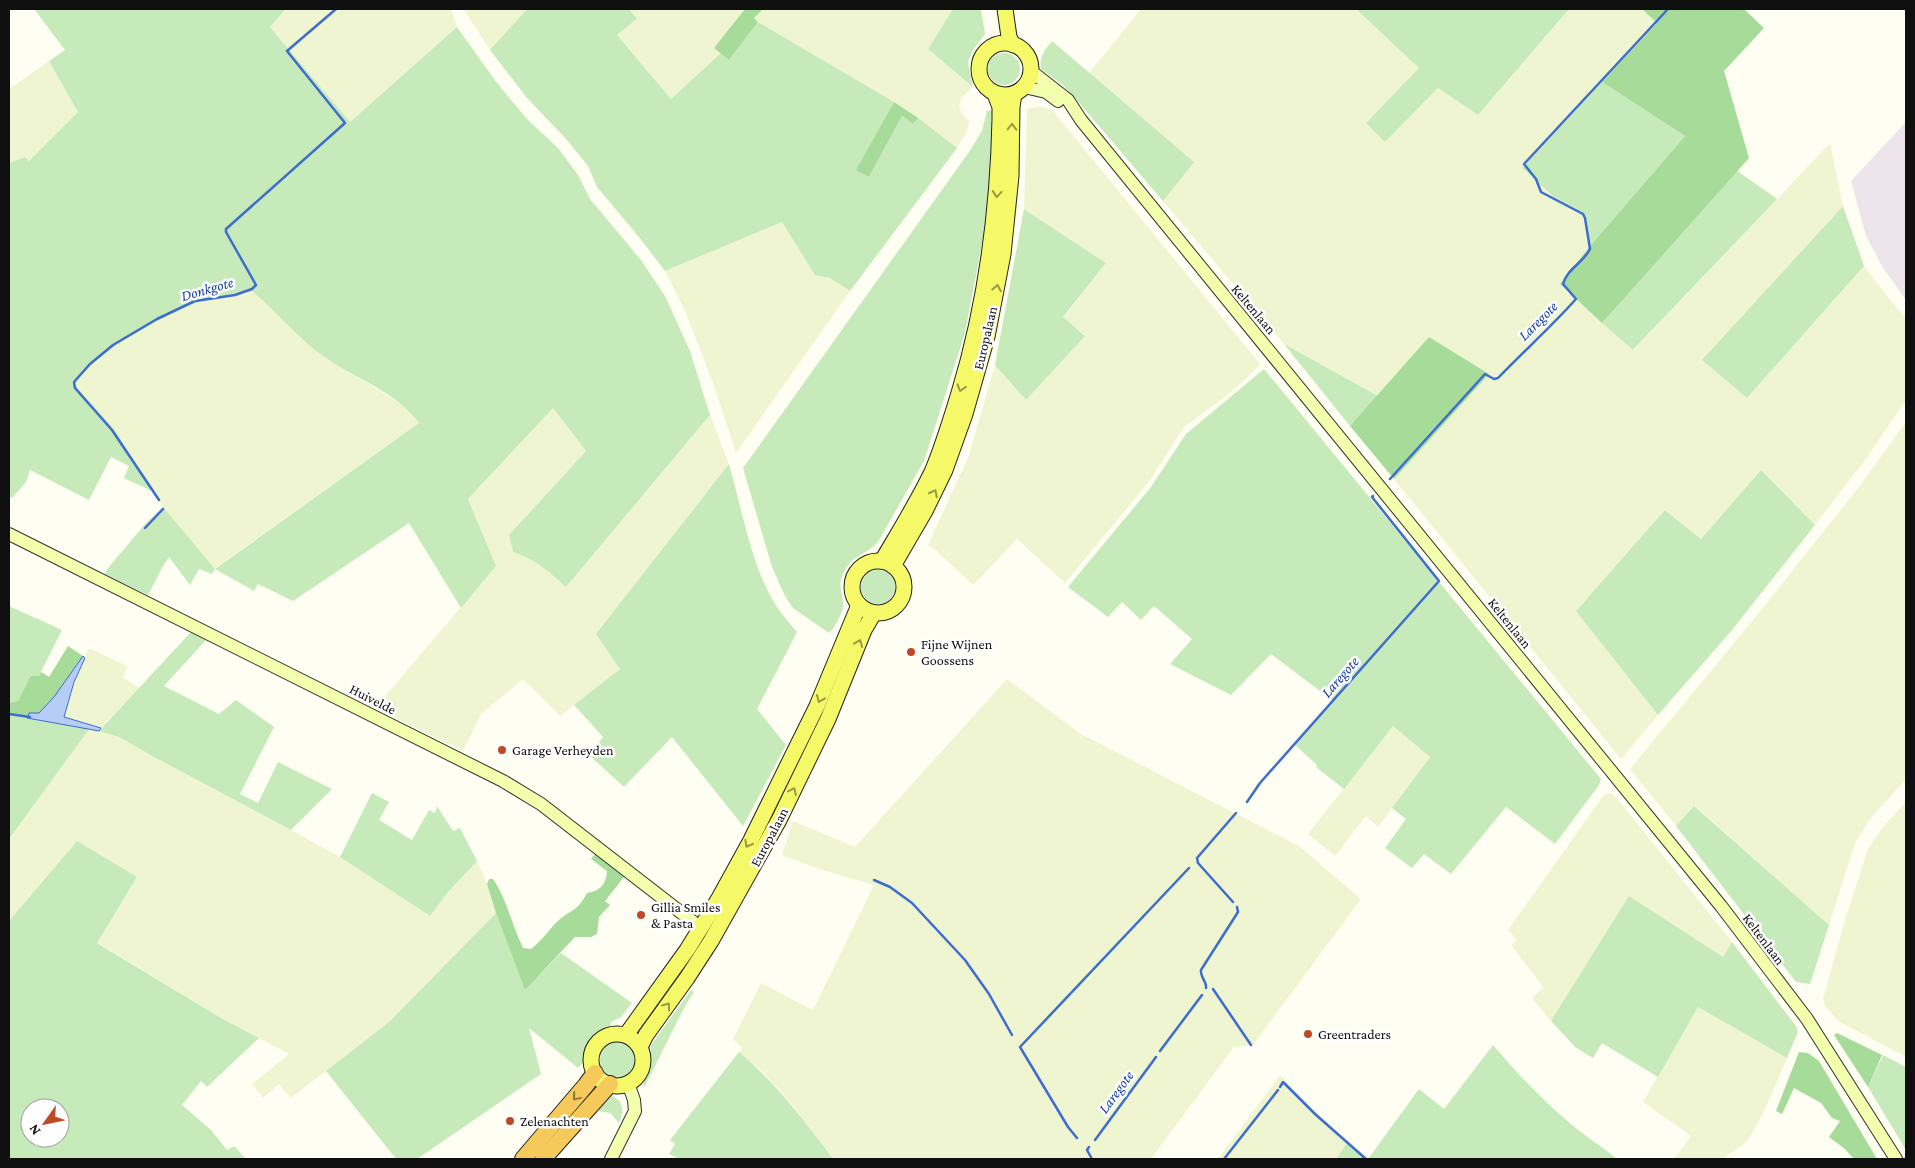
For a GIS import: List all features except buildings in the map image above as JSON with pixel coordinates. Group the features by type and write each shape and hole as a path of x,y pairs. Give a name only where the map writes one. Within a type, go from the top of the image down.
{"highway":[{"path":"523,1159 595,1073"},
{"path":"543,1159 610,1084"}],"main road":[{"path":"995,45 1000,28 997,9"},
{"path":"1005,9 1009,37 1013,45"},
{"path":"995,45 1001,43 1013,45 1026,54 1030,62 1031,71"},
{"name":"Europalaan","path":"888,564 932,470 950,423 974,341 985,287 997,191 1000,119 1000,108 995,94 987,89 982,82 978,74 978,65 987,49 995,45"},
{"name":"Europalaan","path":"888,564 924,511 945,470 965,414 987,336 1003,254 1011,176 1012,107 1019,90 1029,79 1031,71"},
{"name":"Keltenlaan","path":"1031,71 1068,100 1081,120 1721,906 1807,1019 1896,1159"},
{"path":"995,94 1008,96 1019,90"},
{"name":"Keltenlaan","path":"1019,90 1046,92 1081,120"},
{"name":"Huivelde","path":"9,534 502,781 541,804 701,928"},
{"path":"870,562 888,564 902,579 904,586 901,598 893,608 881,613 874,613 859,605 853,595 852,583 856,572 865,564 870,562"},
{"name":"Europalaan","path":"626,1035 660,991 701,928 751,840 804,734 859,605"},
{"name":"Europalaan","path":"640,1046 711,941 774,829 828,719 864,630 874,613"},
{"path":"612,1034 626,1035 635,1040 640,1046 643,1059 642,1068 634,1079 628,1083 618,1086 610,1084 602,1081 595,1073 592,1054 596,1044 605,1037 612,1034"},
{"path":"611,1159 634,1111 634,1100 628,1083"}],"shaded area":[{"path":"1906,122 1906,300 1883,268 1866,236 1851,181"}],"green space":[{"path":"34,9 282,9 284,11 270,27 350,122 457,27 497,83 528,120 558,148 578,175 590,199 641,260 665,296 690,351 710,415 566,587 535,562 513,552 509,535 586,451 553,408 468,499 496,566 461,608 409,523 293,601 258,584 254,591 215,569 419,423 410,412 389,395 318,352 252,291 185,305 119,343 88,367 74,384 114,429 154,492 124,478 129,466 111,457 89,500 30,470 26,482 12,498 9,496 9,163 25,157 29,161 78,112 49,61 65,50"},
{"path":"282,9 451,9 457,27 350,122 270,27 283,11"},
{"path":"465,9 527,9 490,50"},
{"path":"527,9 629,9 637,19 617,35 671,99 721,53 729,60 758,22 894,102 857,170 869,177 902,116 913,124 918,118 957,148 850,291 830,278 815,275 782,222 665,271 597,187 588,166 567,140 527,98 490,50"},
{"path":"629,9 745,9 715,47 721,53 671,99 617,35 637,19"},
{"path":"745,9 763,9 754,18 758,22 729,60 714,48"},
{"path":"763,9 953,9 928,49 973,87 961,98 959,105 962,114 969,121 967,131 957,148 894,102 758,22 754,18"},
{"path":"953,9 981,9 985,34 973,50 968,62 973,87 928,49"},
{"path":"1141,9 1356,9 1420,68 1366,123 1385,142 1438,88 1478,115 1569,9 1642,9 1657,23 1522,168 1554,197 1578,210 1587,222 1590,246 1560,284 1634,350 1830,143 1843,206 1702,360 1747,398 1864,266 1906,318 1906,400 1865,460 1815,525 1761,470 1701,539 1666,510 1577,610 1658,715 1621,759 1394,479 1489,374 1429,337 1378,396 1284,344 1163,201 1193,162 1089,73"},
{"path":"1356,9 1569,9 1478,115 1438,88 1385,142 1366,123 1419,68"},
{"path":"1642,9 1744,9 1764,28 1724,71 1749,158 1602,323 1560,284 1590,246 1685,136 1602,82 1657,23"},
{"path":"1052,41 1194,162 1163,201 1063,85 1041,69 1042,57"},
{"path":"1004,53 1016,57 1020,69 1016,81 1004,85 992,81 988,69 992,57"},
{"path":"49,61 79,112 29,161 25,157 9,163 9,89"},
{"path":"1602,82 1685,136 1590,246 1587,222 1578,210 1554,197 1522,168"},
{"path":"894,102 918,118 913,124 902,116 869,177 856,170"},
{"path":"1041,106 1053,111 1260,364 1221,400 1184,427 1148,483 1065,583 1017,539 973,585 928,545 968,458 995,365 1026,400 1085,335 1063,318 1106,263 1024,209 1027,109"},
{"path":"992,110 991,158 985,228 965,333 924,461 878,542 856,558 844,572 841,582 842,609 840,617 829,633 793,608 785,596 772,567 743,468 969,152 982,131 987,111"},
{"path":"1736,170 1777,199 1633,350 1602,323"},
{"path":"1843,206 1864,266 1747,398 1702,360"},
{"path":"1024,209 1106,263 1063,317 1085,336 1026,400 995,365"},
{"path":"782,222 815,274 830,278 850,291 736,453 713,383 686,313 665,271"},
{"path":"253,290 297,334 328,359 409,409 419,423 214,569 163,507 113,429 74,384 88,367 119,343 185,305 234,296"},
{"path":"1429,337 1489,374 1394,479 1350,426"},
{"path":"1284,344 1378,396 1350,426"},
{"path":"1264,369 1601,779 1599,785 1555,844 1506,807 1451,874 1424,854 1412,868 1385,848 1406,819 1392,808 1430,757 1393,726 1344,789 1316,767 1317,765 1295,745 1332,700 1271,654 1231,695 1170,664 1192,639 1154,606 1141,620 1122,602 1108,617 1068,587 1151,487 1186,434"},
{"path":"553,408 586,451 509,535 513,552 524,555 545,569 566,587 710,415 729,464 597,634 620,669 560,716 523,679 481,714 463,751 375,708 496,566 468,499"},
{"path":"1906,422 1906,779 1870,819 1855,843 1829,925 1695,806 1676,826 1630,769 1763,608 1858,488"},
{"path":"729,464 760,573 776,605 797,632 757,709 786,745 743,826 672,737 624,787 589,755 603,737 574,705 620,669 596,634"},
{"path":"1761,470 1815,525 1732,630 1658,715 1576,611 1665,510 1701,539"},
{"path":"163,507 215,569 212,574 199,569 190,585 169,557 148,595 105,574 145,524"},
{"path":"878,570 885,571 890,575 894,580 894,594 890,599 885,603 878,604 871,603 866,599 862,594 861,587 862,580 866,575 871,571"},
{"path":"9,606 62,630 39,676 31,677 18,701 9,703"},
{"path":"191,632 206,640 164,686 219,714 236,700 274,727 240,794 258,803 278,762 332,789 291,830 119,737 99,731"},
{"path":"68,646 83,656 54,697 39,713 29,713 27,718 9,714 9,703 18,701 31,676 39,676 41,672 49,677"},
{"path":"89,648 127,666 123,678 139,688 101,728 64,717 74,682"},
{"path":"1007,679 1081,734 1299,846 1361,899 1253,1045 1234,1047 1151,1159 833,1159 792,1104 762,1071 739,1052 742,1048 733,1039 761,983 813,1010 874,885 819,869 782,855 793,821 855,847"},
{"path":"9,714 90,728 9,839"},
{"path":"1393,726 1430,757 1378,827 1366,816 1335,856 1308,834"},
{"path":"90,728 119,737 340,857 430,916 448,892 477,861 496,913 389,1022 291,1098 279,1084 263,1098 252,1084 289,1054 221,1018 97,942 137,878 77,841 9,921 9,839"},
{"path":"372,793 389,802 379,820 412,840 429,810 435,813 437,806 453,831 460,828 477,861 448,892 430,916 340,857"},
{"path":"1611,793 1732,942 1723,957 1551,1021 1532,998 1543,987 1511,945 1517,940 1508,930 1601,799 1606,794"},
{"path":"1906,802 1906,1057 1840,1022 1825,1006 1823,999 1845,920 1868,849 1883,827"},
{"path":"1694,806 1829,925 1810,984 1796,982 1676,826"},
{"path":"77,841 137,877 97,943 221,1018 259,1038 207,1087 201,1081 182,1105 211,1130 227,1150 234,1146 246,1159 9,1159 9,921"},
{"path":"595,854 624,877 605,901 610,905 599,917 597,934 591,937 575,937 525,990 496,913 487,884 489,879 493,879 502,895 523,948 531,949 559,920 577,907 587,893 599,889 604,884 607,871 591,859"},
{"path":"1629,896 1723,957 1732,942 1796,1026 1798,1032 1787,1058 1698,1007 1658,1077 1602,1043 1593,1058 1575,1047 1551,1021"},
{"path":"496,913 525,989 561,953 632,1003 621,1017 611,1022 610,1027 594,1037 586,1053 586,1066 582,1064 578,1068 529,1028 541,1074 417,1159 396,1159 326,1071 389,1022"},
{"path":"691,990 694,992 685,1006 644,1088 643,1083 651,1064 651,1045"},
{"path":"1698,1007 1787,1058 1766,1107 1752,1134 1744,1144 1722,1159 1674,1159 1691,1136 1643,1102"},
{"path":"1837,1033 1882,1055 1868,1087 1834,1035"},
{"path":"618,1042 630,1048 636,1060 630,1072 618,1078 606,1072 600,1060 606,1048"},
{"path":"1493,1045 1550,1105 1577,1129 1617,1159 1368,1159 1419,1089 1444,1109"},
{"path":"739,1052 777,1089 833,1159 679,1159 669,1154 675,1144 670,1140"},
{"path":"1799,1052 1808,1053 1819,1061 1877,1159 1854,1159 1845,1149 1829,1137 1840,1121 1832,1118 1821,1103 1794,1088 1782,1114 1776,1111"},
{"path":"1883,1055 1906,1067 1906,1150 1868,1087"},
{"path":"1280,1075 1347,1143 1336,1159 1218,1159"},
{"path":"612,1096 619,1101 622,1107 619,1123 610,1113 598,1111"},
{"path":"1347,1143 1366,1159 1336,1159"}],"water":[{"path":"83,656 85,658 74,682 64,717 101,728 99,731 27,718 29,713 39,713 54,697"}],"waterway":[{"name":"Donkgote","path":"159,500 112,430 75,388 74,382 90,364 113,345 157,319 195,301 235,295 252,289 256,285 226,229 345,123 287,51 336,9"},
{"name":"Laregote","path":"1390,479 1485,374 1494,379 1498,378 1576,299 1563,284 1568,274 1590,249 1585,218 1583,214 1541,192 1536,179 1524,164 1668,9"},
{"name":"Laregote","path":"1247,802 1260,783 1439,581 1373,496"},
{"name":"Donkgote","path":"145,528 163,509"},
{"name":"Donkgote","path":"9,714 30,717"},
{"name":"Laregote","path":"1233,902 1198,863 1197,858 1236,813"},
{"path":"1077,1138 1068,1127 1020,1047 1189,868"},
{"path":"874,880 890,887 912,903 965,960 989,994 1012,1035"},
{"name":"Laregote","path":"1206,988 1201,970 1238,912 1237,907"},
{"path":"1213,989 1251,1045"},
{"name":"Laregote","path":"1160,1051 1202,995"},
{"name":"Laregote","path":"1095,1140 1156,1057"},
{"path":"1280,1087 1283,1082 1315,1114 1366,1159"},
{"path":"1224,1159 1278,1090"},
{"name":"Laregote","path":"1089,1147 1087,1150 1092,1159"}],"place":[{"name":"Fijne Wijnen Goossens","path":"911,652"},
{"name":"Garage Verheyden","path":"502,750"},
{"name":"Gillia Smiles & Pasta","path":"641,915"},
{"name":"Greentraders","path":"1308,1034"},
{"name":"Zelenachten","path":"510,1121"}]}
